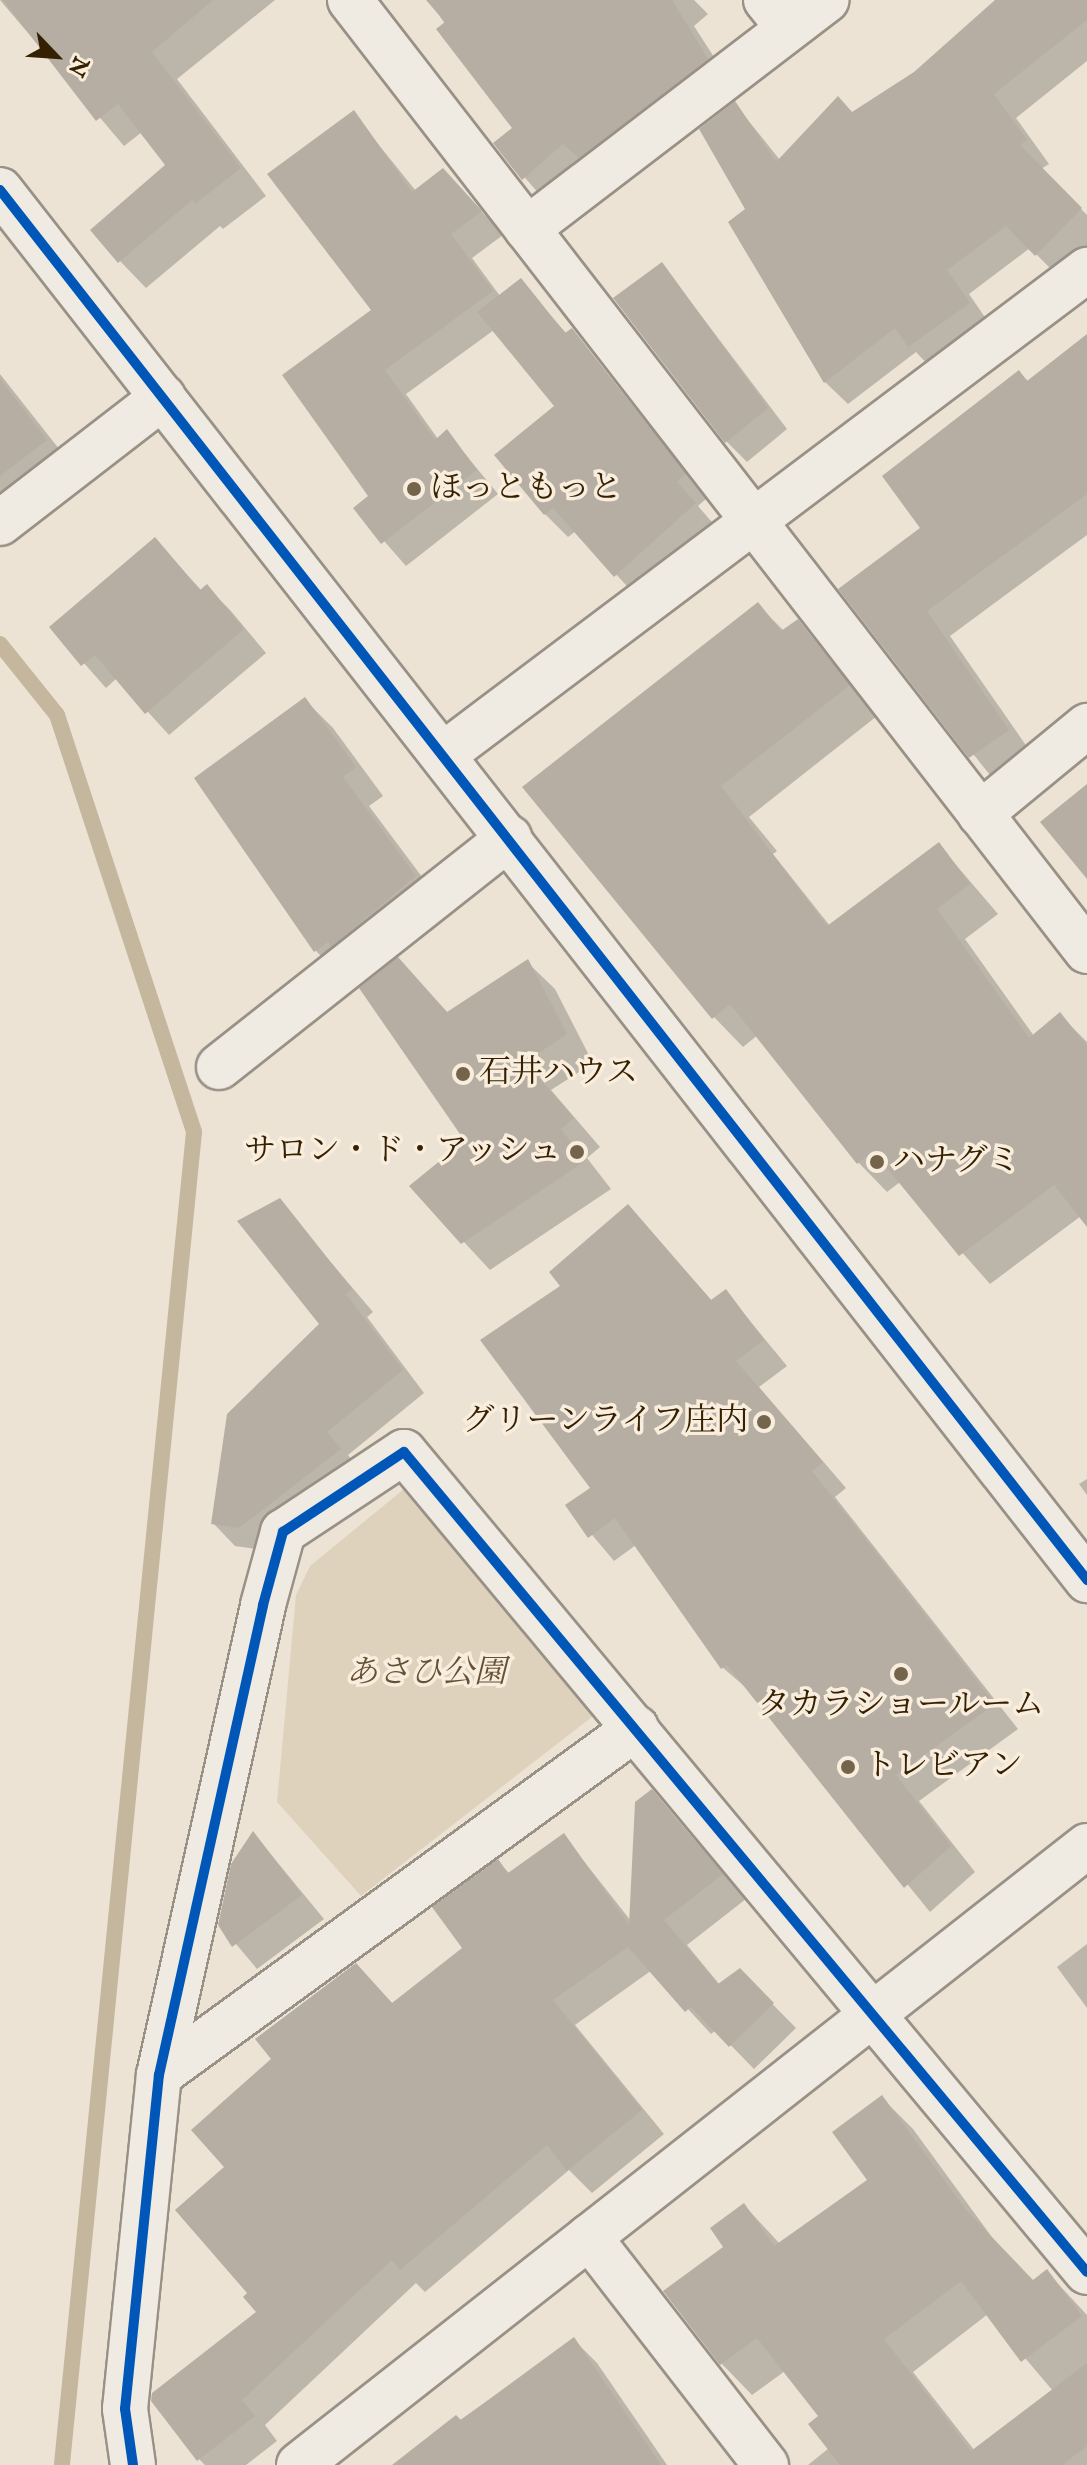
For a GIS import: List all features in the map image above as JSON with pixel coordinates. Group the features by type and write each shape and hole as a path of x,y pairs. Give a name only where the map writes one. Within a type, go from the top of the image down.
{"street":[{"path":"350,0 1087,951"},
{"path":"527,229 778,14 826,0"},
{"path":"0,190 1087,1580"},
{"path":"444,754 1087,270"},
{"path":"0,523 163,397"},
{"path":"980,814 1087,726"},
{"path":"219,1067 509,838"},
{"path":"133,2465 125,2409 159,2075 283,1532 404,1452 1087,2272"},
{"path":"159,2075 636,1728"},
{"path":"299,2465 1087,1846"},
{"path":"589,2237 766,2465"}],"green space":[{"name":"あさひ公園","path":"410,1484 619,1696 361,1896 277,1802 296,1595 310,1566"}],"building":[{"path":"3,0 213,0 152,52 241,168 195,204 192,200 118,263 90,230 165,165 118,104 96,121"},
{"path":"426,0 672,0 708,59 579,158 563,144 522,180 493,143 512,128 436,29 445,22"},
{"path":"995,0 1087,0 1087,20 994,94 1027,140 1020,145 1082,208 1035,256 1006,226 947,270 970,303 908,347 895,328 824,383 728,222 745,209 699,129 735,101 776,162 838,96 852,112 914,72"},
{"path":"354,110 412,192 443,168 482,211 451,234 493,291 385,370 435,440 447,429 477,470 381,544 353,508 368,496 282,375 371,310 267,174"},
{"path":"662,262 768,408 725,443 613,298"},
{"path":"521,278 565,333 572,328 686,474 677,482 696,503 614,577 553,508 544,515 494,455 554,406 477,312"},
{"path":"1087,334 1087,494 927,611 1009,730 969,758 838,589 920,528 882,476 1019,370 1027,381"},
{"path":"0,379 47,440 0,476"},
{"path":"155,537 200,590 207,584 244,629 145,714 95,655 81,666 49,627"},
{"path":"758,602 781,631 798,619 850,685 721,786 827,926 939,842 970,884 937,909 1029,1038 1060,1012 1087,1046 1087,1227 1054,1185 959,1256 873,1151 857,1164 730,1004 712,1019 522,787"},
{"path":"305,697 356,767 343,777 416,876 331,947 328,942 314,952 194,778"},
{"path":"1087,784 1087,879 1040,822"},
{"path":"398,957 447,1012 528,959 567,1034 525,1062 574,1118 561,1129 585,1161 461,1244 409,1186 452,1151 447,1145 460,1134 359,988"},
{"path":"280,1198 352,1289 346,1294 403,1370 327,1432 341,1449 239,1528 211,1524 227,1414 319,1324 237,1221"},
{"path":"628,1204 711,1300 726,1289 764,1340 736,1361 823,1462 812,1471 995,1704 896,1775 951,1846 904,1888 727,1665 721,1669 615,1518 588,1538 565,1505 590,1488 480,1340 560,1286 549,1272"},
{"path":"652,1789 723,1874 664,1920 718,1984 740,1968 774,2003 729,2047 691,2007 685,2012 628,1947 553,2000 642,2110 567,2171 547,2145 400,2270 392,2260 242,2400 255,2416 197,2461 151,2401 152,2393 256,2312 243,2297 247,2293 175,2210 224,2167 191,2130 271,2059 255,2039 356,1963 392,2003 462,1948 432,1907 498,1859 508,1873 564,1833 629,1925 635,1802"},
{"path":"253,1831 302,1895 232,1947 218,1925 231,1864"},
{"path":"882,2095 966,2210 1033,2280 1047,2269 1082,2316 1021,2362 961,2281 884,2339 971,2451 1087,2363 1087,2446 1062,2465 840,2465 808,2424 818,2416 757,2338 720,2365 663,2291 723,2247 710,2228 744,2203 774,2246 867,2180 832,2132"},
{"path":"574,2337 661,2465 392,2465 456,2415 461,2420"}],"waterway":[{"path":"0,644 57,715 194,1132 62,2465"}],"cycle path":[{"path":"0,190 1087,1580"},
{"path":"133,2465 125,2409 159,2075 263,1605 283,1532 404,1452 1087,2272"}],"place":[{"name":"ほっともっと","path":"414,489"},
{"name":"石井ハウス","path":"463,1074"},
{"name":"サロン・ド・アッシュ","path":"577,1152"},
{"name":"ハナグミ","path":"877,1162"},
{"name":"グリーンライフ庄内","path":"764,1422"},
{"name":"タカラショールーム","path":"901,1674"},
{"name":"トレビアン","path":"848,1767"}]}
